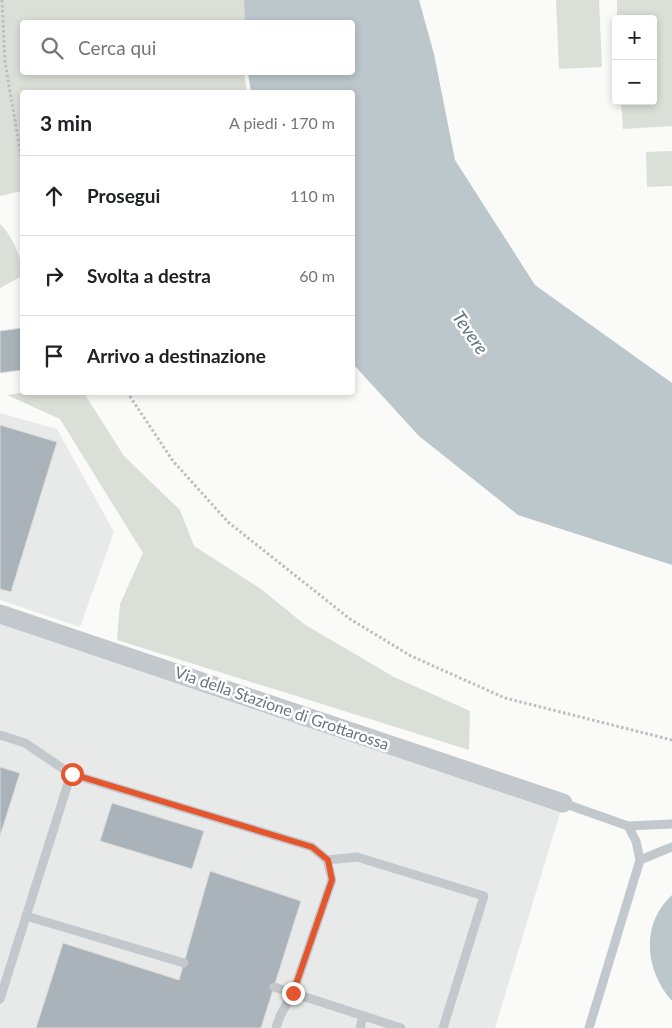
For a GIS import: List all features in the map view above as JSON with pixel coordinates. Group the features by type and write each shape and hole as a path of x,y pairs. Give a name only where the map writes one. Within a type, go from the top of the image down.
{"street":[{"name":"Via della Stazione di Grottarossa","path":"0,614 564,803"}],"lane":[{"path":"0,735 25,743 72,774 312,847 328,860 332,880 293,993 280,1016 276,1028"},
{"path":"0,999 72,774"},
{"path":"564,803 628,826 672,824"},
{"path":"589,1028 640,860 636,841 628,826"},
{"path":"640,860 672,847"},
{"path":"328,860 356,857 484,896 443,1028"},
{"path":"26,916 184,963"},
{"path":"274,987 402,1028"},
{"path":"360,1028 363,1016"}],"path":[{"path":"2,0 5,62 20,150"},
{"path":"128,395 173,461 228,522 350,619 411,656 505,698 672,740"}],"shaded area":[{"path":"0,0 246,0 245,20 20,20 20,75 244,75 247,90 20,90 20,191 0,196"},
{"path":"556,0 599,0 602,67 559,69"},
{"path":"617,0 672,0 672,126 623,129 621,105 657,105 657,15 617,15"},
{"path":"672,151 672,186 647,187 646,152"},
{"path":"0,224 16,248 20,260 20,277 0,288"},
{"path":"20,393 20,395 85,395 124,456 180,510 194,546 261,589 304,624 394,677 470,711 469,750 117,640 120,604 143,553 60,419 7,395"},
{"path":"0,413 57,429 114,532 80,627 0,600"},
{"path":"0,618 563,803 495,1028 0,1028"}],"water":[{"name":"Tevere","path":"244,0 419,0 434,54 455,160 535,285 672,383 672,565 518,515 419,436 355,366 355,90 251,90 248,75 355,75 355,20 245,20"},
{"path":"672,895 672,1001 656,976 650,948 651,933 655,920 662,907"}],"building":[{"path":"20,328 20,370 0,373 0,331"},
{"path":"0,425 57,442 11,592 0,589"},
{"path":"0,767 20,773 0,836"},
{"path":"112,803 204,831 192,869 100,841"},
{"path":"210,871 301,901 261,1028 36,1028 63,943 179,980"}],"route":[{"path":"72,774 312,847 328,860 332,880 293,993"}]}
